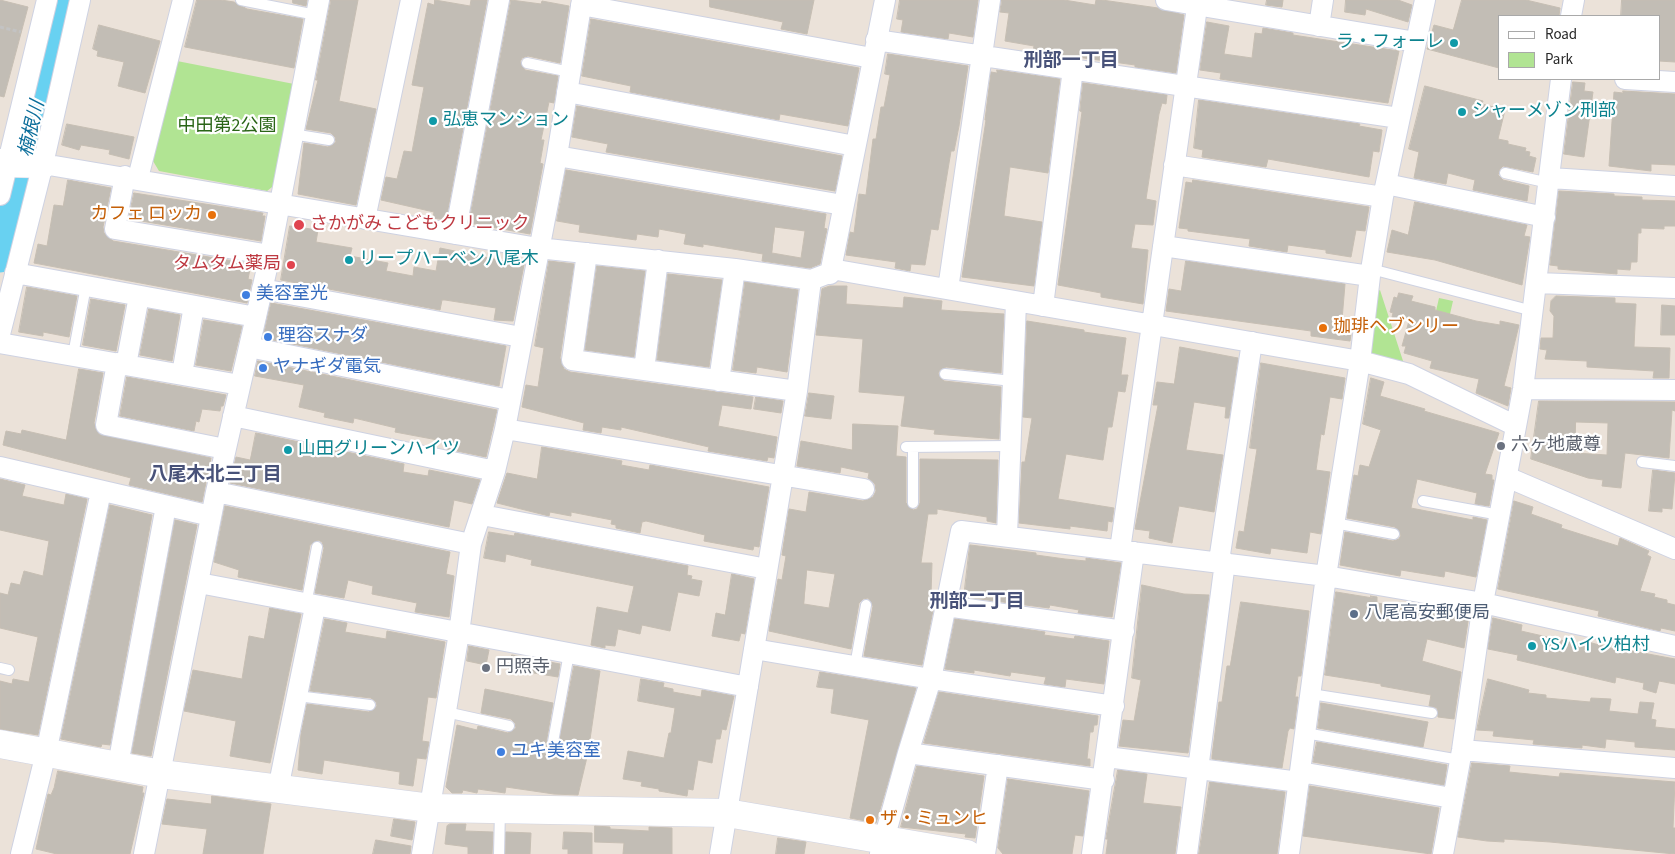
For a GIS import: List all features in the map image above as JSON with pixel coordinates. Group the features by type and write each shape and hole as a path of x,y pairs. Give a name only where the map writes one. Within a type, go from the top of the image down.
{"street":[{"path":"0,195 4,164 47,0"},
{"path":"0,334 43,164 80,0"},
{"path":"183,0 115,229 270,255"},
{"path":"365,219 411,0"},
{"path":"455,234 499,0"},
{"path":"830,274 885,0"},
{"path":"948,289 990,0"},
{"path":"1166,0 1198,3 1416,42"},
{"path":"1319,26 1323,0"},
{"path":"1289,854 1326,576 1360,361 1370,273 1384,190 1425,0"},
{"path":"1571,15 1574,0"},
{"path":"422,854 459,633 471,544 482,515 505,429 557,156 570,72 578,2 874,49 982,55 1400,118"},
{"path":"1092,854 1124,631 1127,551 1152,325 1198,3"},
{"path":"144,854 162,774 216,492 270,255 278,203 318,7"},
{"path":"1043,306 1073,69"},
{"path":"1443,854 1461,755 1483,603 1523,388 1561,80"},
{"path":"1642,80 1675,82"},
{"path":"567,92 855,146"},
{"path":"557,156 843,205"},
{"path":"4,164 43,164 131,177 538,248 735,269 811,280 837,270 948,289 1360,361 1409,374 1516,426"},
{"path":"1174,165 1384,190 1545,217"},
{"path":"1549,181 1675,186"},
{"path":"1162,246 1370,273"},
{"path":"587,253 572,360 797,391"},
{"path":"644,370 658,260"},
{"path":"719,381 735,269"},
{"path":"15,273 256,317"},
{"path":"720,854 797,391 811,280"},
{"path":"1536,283 1675,288"},
{"path":"262,289 522,337"},
{"path":"139,296 106,426 226,449"},
{"path":"1007,536 1016,302"},
{"path":"182,374 194,306"},
{"path":"1187,854 1199,769 1222,561 1252,342"},
{"path":"0,343 240,385"},
{"path":"249,347 509,400"},
{"path":"1523,388 1675,390"},
{"path":"233,416 495,471"},
{"path":"505,429 783,477 864,489"},
{"path":"0,467 211,516"},
{"path":"1507,477 1675,549"},
{"path":"21,854 46,753 101,491"},
{"path":"216,492 471,544"},
{"path":"118,765 166,506"},
{"path":"482,515 767,569"},
{"path":"882,847 931,679 961,531 1222,561 1326,576 1483,603 1675,646"},
{"path":"199,583 310,606 748,687"},
{"path":"278,789 297,696 310,606"},
{"path":"946,606 1124,631"},
{"path":"754,649 931,679 1114,706"},
{"path":"0,744 162,774 431,808 727,813 882,847 966,854"},
{"path":"908,753 1104,780"},
{"path":"1461,755 1675,768"},
{"path":"1107,757 1199,769 1300,777 1452,798"},
{"path":"985,854 998,766"}],"lane":[{"path":"241,0 318,7"},
{"path":"527,63 570,72"},
{"path":"292,134 329,140"},
{"path":"1505,172 1549,181"},
{"path":"1370,273 1533,311"},
{"path":"72,355 86,286"},
{"path":"945,374 1013,381"},
{"path":"913,503 909,447 1010,446"},
{"path":"1642,462 1675,466"},
{"path":"1423,501 1500,515"},
{"path":"1334,523 1394,534"},
{"path":"310,606 317,546"},
{"path":"855,666 866,605"},
{"path":"553,742 569,653"},
{"path":"1311,694 1432,713"},
{"path":"297,696 370,705"},
{"path":"446,712 509,726"},
{"path":"1305,733 1461,755"},
{"path":"499,854 500,809"}],"green space":[{"name":"中田第2公園","path":"177,61 294,84 276,184 267,191 159,171 153,161"},
{"path":"1380,290 1404,364 1374,358 1368,349 1376,292"},
{"path":"1439,298 1453,301 1444,340 1430,337"}],"building":[{"path":"0,0 28,7 4,97 0,96"},
{"path":"197,0 234,2 247,9 303,19 294,68 185,47"},
{"path":"293,0 307,0 306,6 293,3"},
{"path":"331,0 358,0 339,101 376,109 356,205 298,194 304,143 328,147 336,142 335,137 331,133 306,129 318,80 316,80"},
{"path":"435,0 470,6 471,0 487,0 446,220 433,218 434,212 381,200 386,177 397,179 404,151 412,152 424,87 412,85 428,3 434,5"},
{"path":"511,0 541,4 542,1 569,6 560,63 528,56 522,58 520,62 525,70 558,76 554,103 549,102 541,140 544,140 540,163 543,164 530,234 469,223"},
{"path":"710,0 814,0 807,34 781,29 783,22 710,7"},
{"path":"900,0 978,0 973,37 949,33 948,39 901,32 903,20 897,19"},
{"path":"1002,0 1064,0 1095,5 1096,0 1102,0 1158,8 1184,15 1176,73 1135,67 1135,65 1033,51 1034,46 1005,41 1009,13 1000,12"},
{"path":"1267,0 1283,0 1282,7 1266,5"},
{"path":"1346,0 1398,0 1412,5 1408,22 1366,9 1365,15 1345,12"},
{"path":"1462,0 1526,0 1560,8 1559,15 1498,15 1498,68 1427,49 1434,25 1453,30"},
{"path":"1622,0 1675,0 1675,62 1660,61 1660,15 1621,15"},
{"path":"591,19 859,68 848,126 780,114 779,120 630,92 631,86 582,76"},
{"path":"1207,22 1229,26 1224,54 1252,58 1255,33 1262,34 1263,28 1293,33 1293,35 1399,51 1388,103 1220,79 1221,73 1200,70"},
{"path":"99,25 160,41 145,93 118,86 124,62 97,56 98,51 93,49"},
{"path":"888,54 968,66 959,126 954,151 951,151 938,230 931,229 925,265 911,264 910,271 895,268 896,262 846,255 850,232 854,233 859,194 866,195 873,139 876,139 881,107 884,107 890,75 885,74"},
{"path":"997,70 1060,79 1048,173 1010,167 1006,198 1004,216 1042,222 1034,286 962,277 986,120 991,72 997,73"},
{"path":"1573,82 1585,83 1584,91 1593,92 1584,157 1564,154"},
{"path":"1083,83 1167,95 1166,104 1162,103 1159,114 1146,199 1156,201 1153,225 1135,224 1131,248 1148,250 1143,304 1101,297 1101,293 1058,285 1082,112 1080,111"},
{"path":"1425,86 1483,101 1482,104 1505,110 1498,139 1508,141 1508,144 1526,148 1525,151 1530,152 1529,156 1536,158 1533,172 1503,166 1498,175 1503,180 1529,186 1527,201 1473,190 1475,180 1448,173 1446,184 1414,178 1419,152 1409,149"},
{"path":"1623,91 1675,94 1675,165 1651,164 1651,171 1609,166 1614,92 1623,93"},
{"path":"1199,100 1360,124 1359,126 1382,130 1379,152 1373,151 1369,177 1268,159 1266,167 1202,157 1203,150 1194,148"},
{"path":"577,106 842,156 835,191 606,152 608,144 572,137"},
{"path":"67,124 134,137 129,159 109,154 110,150 81,145 79,150 62,145"},
{"path":"566,170 826,214 824,228 827,229 820,264 810,268 762,261 763,254 703,244 703,247 684,244 686,234 659,229 658,237 637,234 636,240 579,232 580,225 557,221","holes":["775,227 805,231 801,258 772,253"]},
{"path":"68,180 111,188 103,227 104,233 113,241 251,264 248,279 252,280 247,303 34,263 38,244 47,246 54,205 63,206"},
{"path":"1193,180 1369,207 1365,231 1356,230 1351,257 1326,253 1326,250 1288,245 1287,252 1249,246 1250,239 1188,231 1188,229 1179,228 1186,182 1192,183"},
{"path":"1559,191 1642,197 1642,200 1675,201 1675,226 1664,226 1664,229 1641,228 1641,233 1638,233 1637,262 1631,262 1630,270 1617,269 1617,274 1558,269 1558,266 1550,265"},
{"path":"134,193 263,213 262,216 265,216 261,241 129,219"},
{"path":"1415,202 1527,225 1524,236 1530,237 1522,285 1435,260 1387,252 1392,230 1408,235"},
{"path":"290,226 318,230 316,242 352,248 350,256 388,263 386,271 413,276 414,267 436,271 440,248 504,261 505,256 525,260 513,321 494,320 496,308 442,300 440,310 281,280"},
{"path":"549,261 574,264 560,358 564,369 570,372 753,397 751,409 722,405 718,426 777,437 774,458 768,457 767,461 708,451 709,447 621,427 621,430 602,427 601,433 583,430 584,423 522,407 526,385 538,387 544,348 535,346"},
{"path":"1186,261 1345,284 1342,320 1353,322 1350,341 1311,336 1311,331 1166,311 1169,289 1181,291"},
{"path":"597,266 645,271 634,357 585,350"},
{"path":"668,274 722,280 709,367 657,360"},
{"path":"745,282 798,290 787,372 757,367 756,373 733,370"},
{"path":"830,286 847,286 846,304 903,308 904,297 942,301 941,310 1004,314 1001,373 946,367 940,370 938,374 944,381 1001,387 999,439 934,434 935,430 901,426 905,396 859,392 863,339 816,335 822,289"},
{"path":"27,287 77,296 69,337 43,332 43,336 19,332"},
{"path":"1399,293 1413,296 1411,301 1435,307 1435,310 1476,321 1500,325 1500,321 1519,325 1504,386 1511,388 1508,406 1476,393 1479,379 1430,368 1432,361 1404,353 1406,346 1402,346 1409,321 1392,317 1393,313 1390,312 1394,297 1397,298"},
{"path":"1556,296 1615,298 1615,303 1636,304 1634,347 1670,348 1669,378 1653,378 1654,371 1587,367 1587,361 1545,359 1547,350 1540,349 1541,338 1553,338 1554,316 1550,311 1551,301"},
{"path":"91,299 125,305 116,351 83,345"},
{"path":"271,303 506,346 499,386 263,338"},
{"path":"1662,305 1675,306 1675,335 1661,335"},
{"path":"149,309 180,315 172,361 140,355"},
{"path":"204,320 242,326 231,371 196,365"},
{"path":"1027,321 1126,338 1121,375 1128,375 1125,392 1118,391 1112,427 1108,427 1103,460 1066,454 1058,499 1114,508 1112,522 1108,521 1107,531 1070,526 1070,529 1019,523 1022,462 1025,462 1032,418 1023,417"},
{"path":"1180,347 1238,358 1229,418 1225,418 1226,407 1194,402 1186,450 1223,455 1214,512 1179,506 1172,543 1149,538 1150,531 1135,529 1158,405 1153,405 1157,382 1174,384"},
{"path":"258,361 497,410 486,457 447,449 448,442 395,432 396,428 354,418 353,423 324,417 325,413 299,407 304,385 255,376"},
{"path":"1261,363 1345,378 1342,399 1330,397 1324,435 1321,434 1316,470 1330,472 1321,534 1310,532 1307,553 1271,548 1270,554 1236,548 1239,531 1244,532 1257,449 1250,448"},
{"path":"79,369 103,373 94,423 99,434 211,458 202,502 129,485 131,478 3,445 6,431 21,434 22,430 66,440"},
{"path":"127,377 226,395 220,411 202,409 199,422 196,421 194,431 120,416"},
{"path":"1371,378 1384,382 1380,396 1499,433 1485,474 1492,475 1492,480 1494,480 1489,506 1475,504 1477,493 1417,479 1411,508 1473,520 1473,517 1487,520 1476,577 1445,571 1444,577 1401,570 1400,576 1340,565 1345,532 1393,541 1399,539 1401,535 1395,527 1347,518 1354,475 1358,476 1360,465 1369,467 1381,430 1363,424"},
{"path":"809,393 834,396 831,419 805,416"},
{"path":"756,397 783,401 781,413 754,409"},
{"path":"1539,401 1675,402 1675,411 1672,410 1669,458 1625,453 1621,488 1602,486 1603,480 1588,478 1531,459","holes":["1576,422 1608,423 1607,455 1575,453"]},
{"path":"853,424 898,426 896,456 906,457 906,503 913,510 917,509 920,503 920,459 998,460 996,523 987,521 987,517 937,509 937,514 928,514 921,563 932,563 931,595 936,596 922,665 864,656 873,606 868,598 863,599 859,603 851,649 769,631 778,579 782,580 786,556 782,555 789,509 806,512 809,492 863,501 873,497 876,491 875,484 868,478 869,473 841,467 840,473 797,466 801,441 852,450","holes":["807,570 835,574 829,608 804,604"]},
{"path":"256,433 404,464 403,472 428,476 429,470 480,480 472,504 454,500 449,527 230,483 236,457 250,460"},
{"path":"542,447 622,461 621,465 649,470 650,465 769,487 759,547 754,546 753,550 704,541 705,535 646,521 642,522 640,533 616,528 616,525 611,524 612,520 571,512 571,516 550,512 549,516 497,503 507,473 537,479"},
{"path":"1653,470 1675,473 1672,509 1662,508 1662,512 1649,511"},
{"path":"0,479 25,485 22,496 64,505 66,494 87,499 38,735 0,729 0,681 12,684 13,679 29,682 38,637 0,628 0,593 8,595 11,583 20,585 24,571 43,576 49,541 0,530"},
{"path":"1514,501 1533,507 1531,514 1562,525 1561,528 1618,546 1620,538 1649,551 1647,555 1651,557 1640,591 1655,594 1654,597 1667,600 1667,603 1675,605 1675,631 1661,628 1660,631 1598,616 1599,611 1498,589"},
{"path":"110,505 152,515 110,745 102,744 101,747 61,739"},
{"path":"225,506 450,552 446,574 454,576 449,617 415,612 417,603 372,594 373,586 348,580 344,598 315,593 324,548 322,542 318,540 310,545 302,590 238,577 239,570 214,562"},
{"path":"175,520 197,525 151,756 132,753"},
{"path":"489,532 514,536 515,533 688,566 687,575 692,576 691,579 702,581 699,596 678,592 670,631 642,625 640,634 618,629 615,646 605,645 605,648 591,645 597,607 628,613 634,586 531,565 532,560 506,554 505,562 484,558"},
{"path":"970,545 1036,553 1036,555 1065,559 1086,561 1086,558 1121,563 1112,617 1078,613 1079,610 1050,605 1049,608 964,597"},
{"path":"732,574 754,579 745,634 741,633 739,641 712,636 716,613 725,615"},
{"path":"1142,585 1184,594 1209,595 1188,753 1119,746 1123,720 1134,721 1141,680 1132,678"},
{"path":"1336,592 1377,597 1377,603 1402,607 1401,610 1428,614 1429,608 1469,615 1464,648 1427,639 1422,661 1461,672 1454,719 1438,717 1437,708 1429,706 1431,695 1381,686 1381,684 1325,675"},
{"path":"1241,602 1309,611 1301,676 1298,676 1295,697 1298,697 1294,729 1290,728 1288,731 1282,768 1212,759 1219,702 1222,702 1227,666 1230,666"},
{"path":"270,608 301,614 270,763 230,756 236,721 184,711 193,670 242,679 249,636 264,639"},
{"path":"1493,618 1522,625 1521,631 1587,646 1588,642 1626,652 1627,650 1675,659 1675,684 1659,681 1656,693 1643,689 1644,683 1616,677 1615,683 1517,660 1518,655 1488,649"},
{"path":"325,619 347,623 345,632 386,639 387,631 445,642 436,698 428,697 422,741 429,742 426,759 417,758 413,786 399,784 400,772 324,760 322,774 298,770 301,734 307,704 369,712 377,706 376,702 371,698 310,691"},
{"path":"955,619 1045,632 1044,635 1074,639 1075,636 1109,641 1104,684 1066,679 1065,687 1044,684 1046,677 1011,672 1010,676 974,670 974,673 945,669"},
{"path":"469,646 489,650 486,665 467,661"},
{"path":"512,655 560,664 558,677 509,669"},
{"path":"574,666 600,671 588,753 578,795 554,794 506,787 505,793 478,789 477,793 463,790 462,793 452,793 446,787 457,725 477,730 478,726 508,733 516,728 515,723 511,719 481,713 485,689 553,703 546,744 551,749 558,747"},
{"path":"820,672 916,688 876,823 850,818 869,720 831,713 834,689 817,687"},
{"path":"641,679 664,683 663,687 673,689 673,692 701,697 702,690 734,696 726,730 722,729 720,739 716,739 712,763 698,760 693,790 688,789 687,796 659,791 659,789 641,786 642,782 623,779 628,751 664,758 669,733 671,733 675,708 638,701"},
{"path":"1488,679 1529,690 1528,693 1546,695 1546,698 1590,702 1591,698 1611,699 1609,711 1638,714 1640,702 1654,703 1651,719 1656,720 1655,727 1675,729 1675,750 1635,747 1635,742 1606,739 1605,748 1582,745 1582,748 1533,744 1534,740 1493,736 1494,731 1477,730"},
{"path":"939,692 1098,716 1097,725 1094,725 1093,732 1090,732 1087,759 1090,759 1090,766 924,743"},
{"path":"1321,703 1428,722 1423,747 1318,728"},
{"path":"1317,742 1447,765 1444,785 1313,762"},
{"path":"1472,763 1510,766 1509,772 1559,777 1560,773 1675,782 1673,828 1675,828 1675,854 1550,842 1504,839 1504,842 1458,837"},
{"path":"917,766 984,776 975,838 965,837 966,834 901,827"},
{"path":"1118,770 1147,774 1143,803 1181,807 1175,854 1106,854 1108,839 1106,839"},
{"path":"58,771 143,787 142,793 144,793 130,854 57,854 36,849 48,794 51,795"},
{"path":"1008,779 1089,791 1083,836 1075,835 1072,854 1003,854 998,848"},
{"path":"1210,782 1285,792 1277,854 1199,854"},
{"path":"1310,786 1439,808 1431,854 1303,836"},
{"path":"212,796 271,804 263,854 203,854 207,829 162,824 167,799 211,804"},
{"path":"394,819 415,822 412,840 391,836"},
{"path":"450,824 466,824 465,831 493,832 492,854 468,854 468,847 445,844 447,826"},
{"path":"595,826 610,827 610,829 649,831 649,827 672,828 672,854 623,854 624,843 595,842"},
{"path":"506,832 531,833 530,854 506,854"},
{"path":"564,832 592,833 592,854 568,854 568,849 563,849"},
{"path":"778,838 806,842 804,854 776,854"},
{"path":"376,840 411,846 410,854 373,854"}],"waterway":[{"name":"楠根川","path":"0,257 20,186 61,0"}],"place":[{"name":"ラ・フォーレ","path":"1454,43"},
{"name":"シャーメゾン刑部","path":"1462,112"},
{"name":"弘恵マンション","path":"433,121"},
{"name":"カフェ ロッカ","path":"212,215"},
{"name":"さかがみ こどもクリニック","path":"299,225"},
{"name":"リープハーベン八尾木","path":"349,260"},
{"name":"タムタム薬局","path":"291,265"},
{"name":"美容室光","path":"246,295"},
{"name":"珈琲ヘブンリー","path":"1323,328"},
{"name":"理容スナダ","path":"268,337"},
{"name":"ヤナギダ電気","path":"263,368"},
{"name":"六ヶ地蔵尊","path":"1501,446"},
{"name":"山田グリーンハイツ","path":"288,450"},
{"name":"八尾高安郵便局","path":"1354,614"},
{"name":"YSハイツ柏村","path":"1532,646"},
{"name":"円照寺","path":"486,668"},
{"name":"ユキ美容室","path":"501,752"},
{"name":"ザ・ミュンヒ","path":"870,820"}],"district":[{"name":"刑部一丁目","path":"1071,62"},
{"name":"八尾木北三丁目","path":"215,476"},
{"name":"刑部二丁目","path":"977,603"}]}
